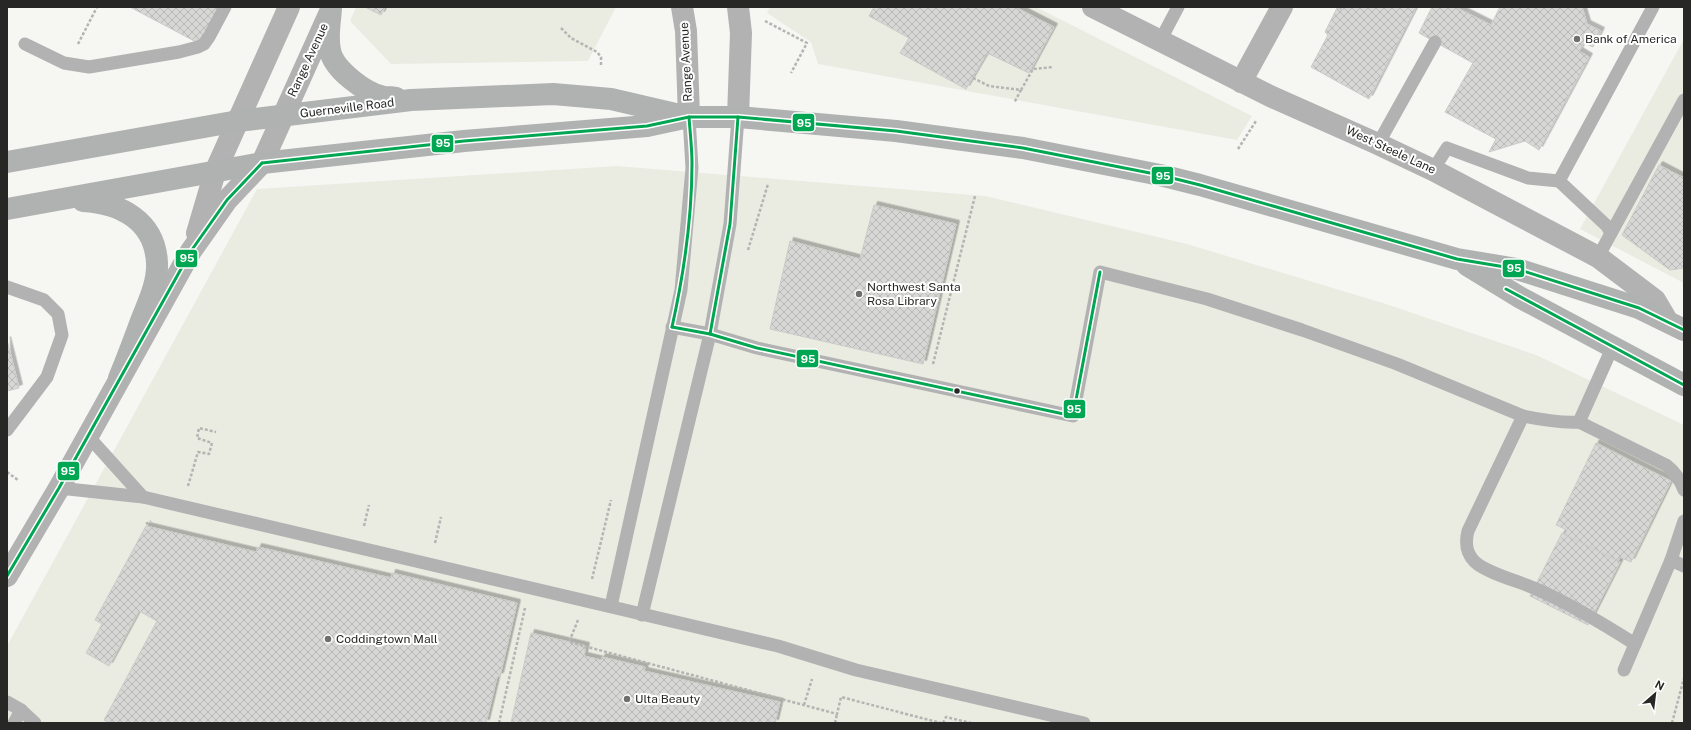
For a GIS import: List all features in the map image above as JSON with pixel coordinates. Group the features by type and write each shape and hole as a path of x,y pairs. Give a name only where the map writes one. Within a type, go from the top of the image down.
{"main road":[{"path":"331,8 330,50 333,60 356,82 383,96 411,100"},
{"name":"Guerneville Road","path":"7,162 238,121 411,100 553,94 611,99 689,117"},
{"name":"Guerneville Road","path":"7,210 262,163 464,141 632,128 689,117 738,117 896,131 1023,148 1160,175 1200,185 1457,260 1517,269 1639,308 1676,326"},
{"path":"58,200 96,202 112,205 126,211 138,219 149,234 157,263 153,289 119,378"},
{"name":"Guerneville Road","path":"1457,260 1521,298 1684,385"}],"street":[{"name":"Range Avenue","path":"191,251 215,172 289,7"},
{"name":"Range Avenue","path":"682,7 686,31 689,117"},
{"path":"738,7 741,33 738,117"},
{"name":"West Steele Lane","path":"1093,7 1270,96 1433,170 1598,257 1655,300 1676,326"},
{"path":"1241,82 1282,7"},
{"name":"Range Avenue","path":"7,576 59,488 191,251 227,200 262,163 331,8"}],"lane":[{"path":"25,44 64,63 89,67 198,47 204,44 209,37 225,7"},
{"path":"1160,41 1178,7"},
{"path":"1559,182 1653,7"},
{"path":"1378,144 1436,42"},
{"path":"1598,257 1684,100"},
{"path":"611,606 681,290 691,195 692,168 689,117"},
{"path":"642,615 710,334 730,224 738,117"},
{"path":"1433,170 1447,148 1528,178 1559,182 1607,226 1612,233"},
{"path":"672,327 710,334 757,348 1073,416 1100,272 1207,299 1302,330 1397,364 1523,416 1562,423 1579,422 1666,465 1681,480 1684,490"},
{"path":"7,287 44,300 58,314 62,335 47,377 7,430"},
{"path":"1579,422 1613,346"},
{"path":"1523,416 1468,531 1466,548 1470,555 1483,567 1535,588 1567,604 1592,617 1635,644"},
{"path":"88,436 143,497"},
{"path":"59,488 143,497 778,646 856,670 1084,723"},
{"path":"1624,670 1671,560 1684,521"},
{"path":"1671,560 1684,566"},
{"path":"7,702 21,710 35,723"},
{"path":"14,723 21,710"}],"path":[{"path":"68,64 97,7"},
{"path":"761,19 807,43 791,73"},
{"path":"561,28 571,38 597,52 601,57 601,67"},
{"path":"1014,103 1033,69 1053,67"},
{"path":"973,78 989,86 1021,90"},
{"path":"1238,149 1256,121"},
{"path":"748,253 768,184"},
{"path":"932,369 975,196"},
{"path":"188,486 198,452 210,454 212,443 197,438 199,428 216,432"},
{"path":"7,472 18,480"},
{"path":"592,579 612,494"},
{"path":"364,526 369,505"},
{"path":"435,543 440,517"},
{"path":"499,723 526,602"},
{"path":"579,616 569,642 837,714"},
{"path":"570,619 577,622"},
{"path":"1672,723 1684,678"},
{"path":"804,705 812,679"},
{"path":"835,723 841,697 942,723 946,717 971,723"}],"shaded area":[{"path":"356,7 616,7 588,61 391,64 350,21"},
{"path":"770,7 1036,7 1252,116 1237,140 818,64 811,42 767,13"},
{"path":"1684,39 1684,283 1580,229"},
{"name":"Coddingtown Mall","path":"617,166 985,196 1187,244 1386,304 1536,355 1684,425 1684,723 7,723 7,646 257,189"}],"building":[{"path":"130,7 220,7 200,44"},
{"path":"365,7 385,7 381,15"},
{"path":"874,7 1015,7 1054,27 1029,73 987,53 966,89 900,53 909,38 869,16"},
{"path":"1342,7 1416,7 1369,99 1311,67 1328,35 1325,32 1337,8 1341,10"},
{"path":"1432,7 1455,7 1491,25 1500,7 1582,7 1587,24 1601,31 1593,47 1584,43 1579,51 1589,57 1539,150 1525,141 1489,152 1496,139 1445,112 1473,63 1419,33"},
{"path":"1659,165 1684,178 1684,268 1670,270 1622,235"},
{"name":"Northwest Santa Rosa Library","path":"874,205 956,224 923,364 770,329 790,241 860,259"},
{"path":"7,340 19,388 7,391"},
{"path":"1596,443 1671,481 1631,562 1620,557 1618,561 1565,535 1567,530 1556,525"},
{"name":"Coddingtown Mall","path":"146,526 256,552 258,547 391,578 392,573 517,603 500,676 497,677 486,723 110,723 104,720 157,621 139,611 109,666 86,653 102,624 95,620"},
{"path":"1562,533 1620,562 1588,625 1530,596"},
{"path":"531,633 586,646 584,656 601,660 602,657 645,667 644,671 780,702 775,723 511,723"}],"transit line":[{"name":"95","path":"262,163 464,141 647,126 689,117 738,117 896,131 1023,148 1160,175 1200,185 1457,259 1517,269 1639,308 1684,330"},
{"name":"95","path":"672,327 684,266 691,205 692,157 689,117"},
{"name":"95","path":"710,334 730,224 738,117"},
{"name":"95","path":"7,576 59,488 191,251 227,200 262,163"},
{"name":"95","path":"672,327 710,334 757,348 1073,416 1100,272"},
{"name":"95","path":"1506,289 1684,385"}],"place":[{"name":"Bank of America","path":"1577,39"},
{"name":"Northwest Santa Rosa Library","path":"859,294"},
{"name":"Coddingtown Mall","path":"328,639"},
{"name":"Ulta Beauty","path":"627,699"}]}
